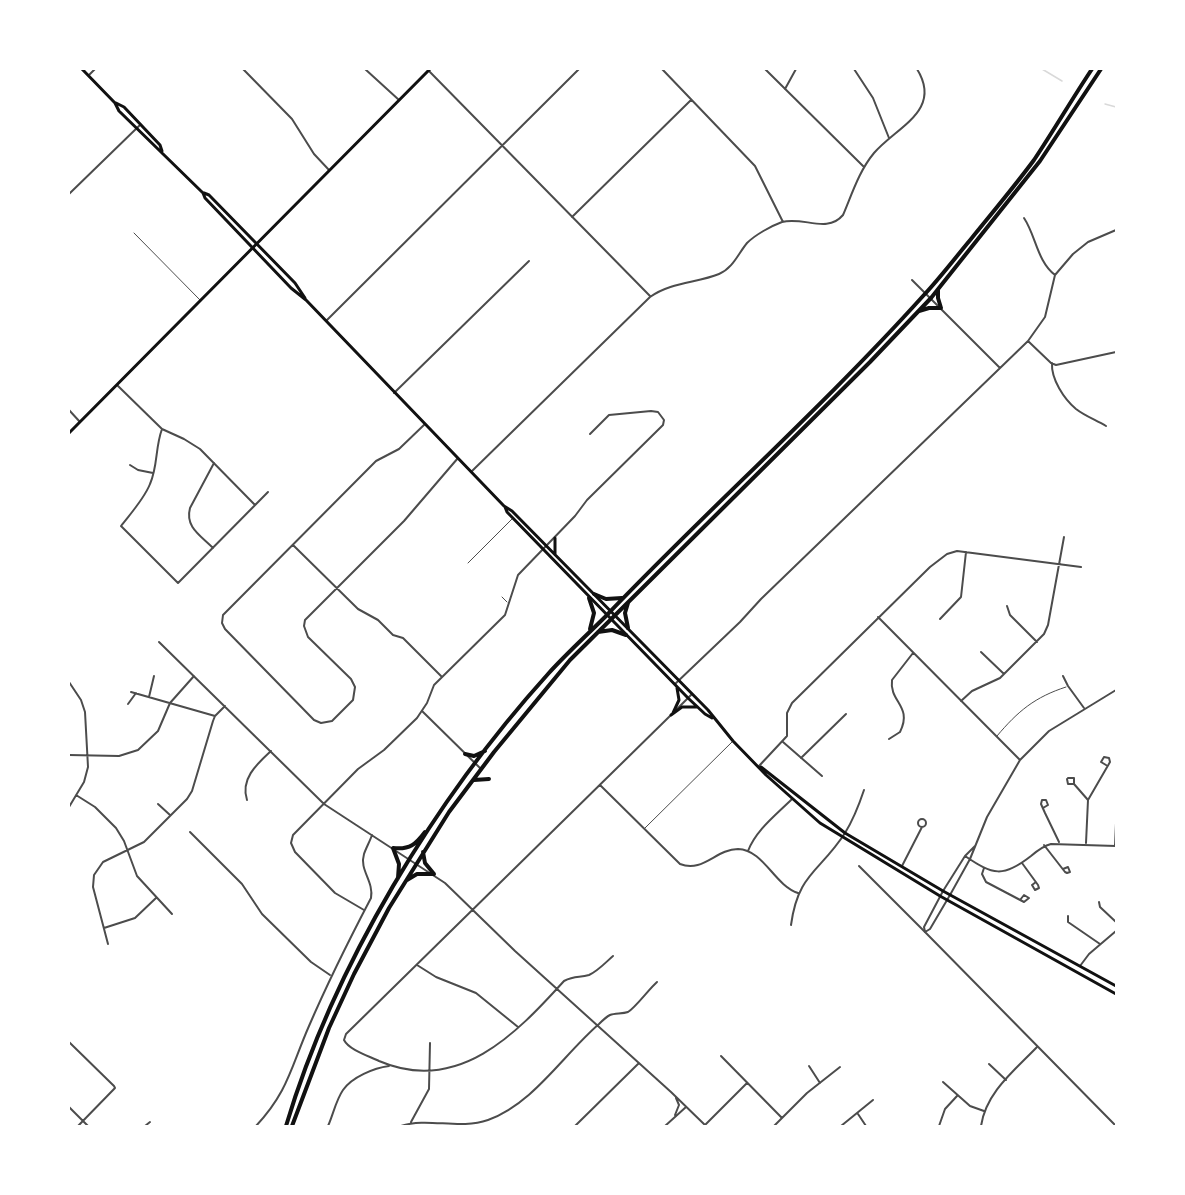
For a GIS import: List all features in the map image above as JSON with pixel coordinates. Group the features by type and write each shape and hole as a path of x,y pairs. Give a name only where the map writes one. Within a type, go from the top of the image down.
{"highway":[{"path":"286,1126 325,1021 351,966 395,885 434,822 476,764 546,677 587,634 865,358 926,293 1035,158 1092,69"},
{"path":"292,1126 329,1028 354,974 416,862 471,782 544,689 597,632 931,298 1040,161 1101,69"},
{"path":"919,311 941,308 938,298 939,288"},
{"path":"594,594 606,599 623,598"},
{"path":"587,634 594,618 589,598"},
{"path":"628,628 625,613 629,601"},
{"path":"597,632 612,630 626,635"},
{"path":"465,754 474,756 486,751"},
{"path":"471,782 480,778 489,779"},
{"path":"395,885 400,867 393,848 403,849 413,846 434,822"},
{"path":"423,852 425,862 434,874"},
{"path":"401,888 414,875 434,874"}],"main road":[{"path":"82,69 136,128 203,193 291,288 306,300 545,548 610,620 688,698 714,719"},
{"path":"69,433 429,69"},
{"path":"115,103 124,107 141,124 160,145 162,151"},
{"path":"203,193 209,195 295,283 306,300"},
{"path":"504,506 513,518 555,555 628,628 759,766 845,833 950,895 1116,986"},
{"path":"555,538 555,555"},
{"path":"672,714 679,695 675,684"},
{"path":"672,714 682,707 699,708"},
{"path":"759,766 820,823 940,896 1116,994"}],"street":[{"path":"89,75 95,69"},
{"path":"243,69 292,119 314,154 329,170"},
{"path":"365,69 399,100"},
{"path":"429,69 650,297"},
{"path":"326,321 579,69"},
{"path":"662,69 755,166 783,222"},
{"path":"765,69 864,167"},
{"path":"785,89 796,69"},
{"path":"854,69 873,98 889,139"},
{"path":"471,471 650,297 669,287 722,272 733,264 751,240 783,222 829,224 838,221 843,215 864,167 875,152 916,116 925,94 924,84 917,69"},
{"path":"572,217 691,100"},
{"path":"69,194 141,124"},
{"path":"1024,218 1030,226 1046,266 1054,275"},
{"path":"675,684 1028,341 1045,317 1054,275 1088,242 1116,230"},
{"path":"394,393 529,261"},
{"path":"912,280 1000,368"},
{"path":"1028,341 1056,365 1116,352"},
{"path":"1052,363 1057,385 1076,410 1106,426"},
{"path":"117,385 162,429 194,444 255,505"},
{"path":"69,410 80,422"},
{"path":"364,910 335,893 292,847 291,840 295,832 358,769 384,750 422,711 431,690 442,677 505,615 518,575 555,538 587,500 663,425 664,420 658,412 651,411 609,415 590,434"},
{"path":"425,424 399,449 376,461 223,615 222,623 225,629 314,720 321,723 332,721 353,700 355,687 351,679 308,636 304,626 308,616 404,521 458,458"},
{"path":"162,429 156,443 153,474 147,490 121,526 178,584 268,492"},
{"path":"213,548 189,524 188,516 214,463"},
{"path":"130,465 153,474"},
{"path":"961,701 972,691 994,682 1004,674 1044,634 1048,625 1064,537"},
{"path":"293,545 358,609 378,620 393,636 403,638 442,677"},
{"path":"759,766 787,736 788,713 792,703 878,617 939,559 950,552 966,552 1081,567"},
{"path":"940,619 961,597 966,552"},
{"path":"1007,606 1010,615 1037,642"},
{"path":"878,617 1020,760"},
{"path":"159,642 324,804 434,874 706,1125 747,1083"},
{"path":"981,652 1004,674"},
{"path":"889,739 900,732 905,718 904,710 892,690 892,680 914,653"},
{"path":"149,697 154,676"},
{"path":"69,755 119,756 138,750 158,731 170,703 194,676"},
{"path":"1063,676 1084,708"},
{"path":"69,682 81,700 85,712 88,756 87,775 69,807"},
{"path":"925,932 930,929 970,859 987,817 1020,760 1050,731 1116,690"},
{"path":"131,692 216,716"},
{"path":"128,704 136,693"},
{"path":"613,956 601,968 588,975 573,976 564,981 496,1047 474,1060 456,1066 430,1070 392,1066 346,1044 344,1040 346,1034 692,694"},
{"path":"108,944 93,887 93,876 103,862 144,843 192,791 216,716 225,706"},
{"path":"422,711 481,769"},
{"path":"801,758 846,714"},
{"path":"783,742 822,776"},
{"path":"247,800 245,792 249,776 256,765 271,751"},
{"path":"1086,844 1088,800 1108,764"},
{"path":"1074,784 1088,800"},
{"path":"600,785 676,861 685,866 701,864 730,850 748,851 787,887 798,893"},
{"path":"791,925 798,893 811,872 845,833 855,816 864,790"},
{"path":"76,795 95,807 110,821 121,835 137,876 172,914"},
{"path":"748,851 752,840 792,799"},
{"path":"158,804 170,816"},
{"path":"1043,808 1060,844"},
{"path":"965,856 984,868 995,873 1002,873 1022,863 1044,845 1116,846 1116,823"},
{"path":"902,866 922,827"},
{"path":"190,832 242,884 262,914 311,962 331,975"},
{"path":"255,1126 272,1107 288,1080 331,975 364,910 372,890 364,870 363,858 372,835"},
{"path":"1044,845 1063,869"},
{"path":"925,932 924,927 940,896 965,856 975,846"},
{"path":"1022,863 1036,882"},
{"path":"859,866 1116,1126"},
{"path":"984,868 982,874 986,882 1020,900"},
{"path":"104,928 135,918 156,898"},
{"path":"1099,902 1100,907 1116,922"},
{"path":"1068,916 1068,922 1100,944"},
{"path":"1080,966 1089,954 1116,932"},
{"path":"417,965 436,977 476,993 518,1027"},
{"path":"401,1126 411,1123 466,1124 486,1120 515,1106 597,1025 609,1015 628,1012 657,982"},
{"path":"69,1042 115,1088 78,1126"},
{"path":"411,1123 429,1089 430,1043"},
{"path":"981,1126 984,1111 994,1094 1037,1047"},
{"path":"721,1056 782,1118"},
{"path":"576,1126 639,1063"},
{"path":"989,1064 1006,1080"},
{"path":"328,1126 345,1087 369,1072 392,1066"},
{"path":"809,1066 820,1083"},
{"path":"774,1126 840,1067"},
{"path":"943,1082 970,1106 984,1111"},
{"path":"674,1117 678,1110 675,1096"},
{"path":"939,1126 945,1109 958,1096"},
{"path":"841,1126 873,1101"},
{"path":"69,1107 88,1126"},
{"path":"665,1126 687,1107"},
{"path":"858,1114 866,1126"},
{"path":"145,1126 150,1122"}],"lane":[{"path":"134,233 201,301"},
{"path":"468,563 513,518"},
{"path":"502,597 510,605"},
{"path":"997,737 1008,723 1033,701 1068,686"},
{"path":"644,830 733,741"}],"waterway":[{"path":"1042,69 1062,81"},
{"path":"1105,104 1116,107"}]}
